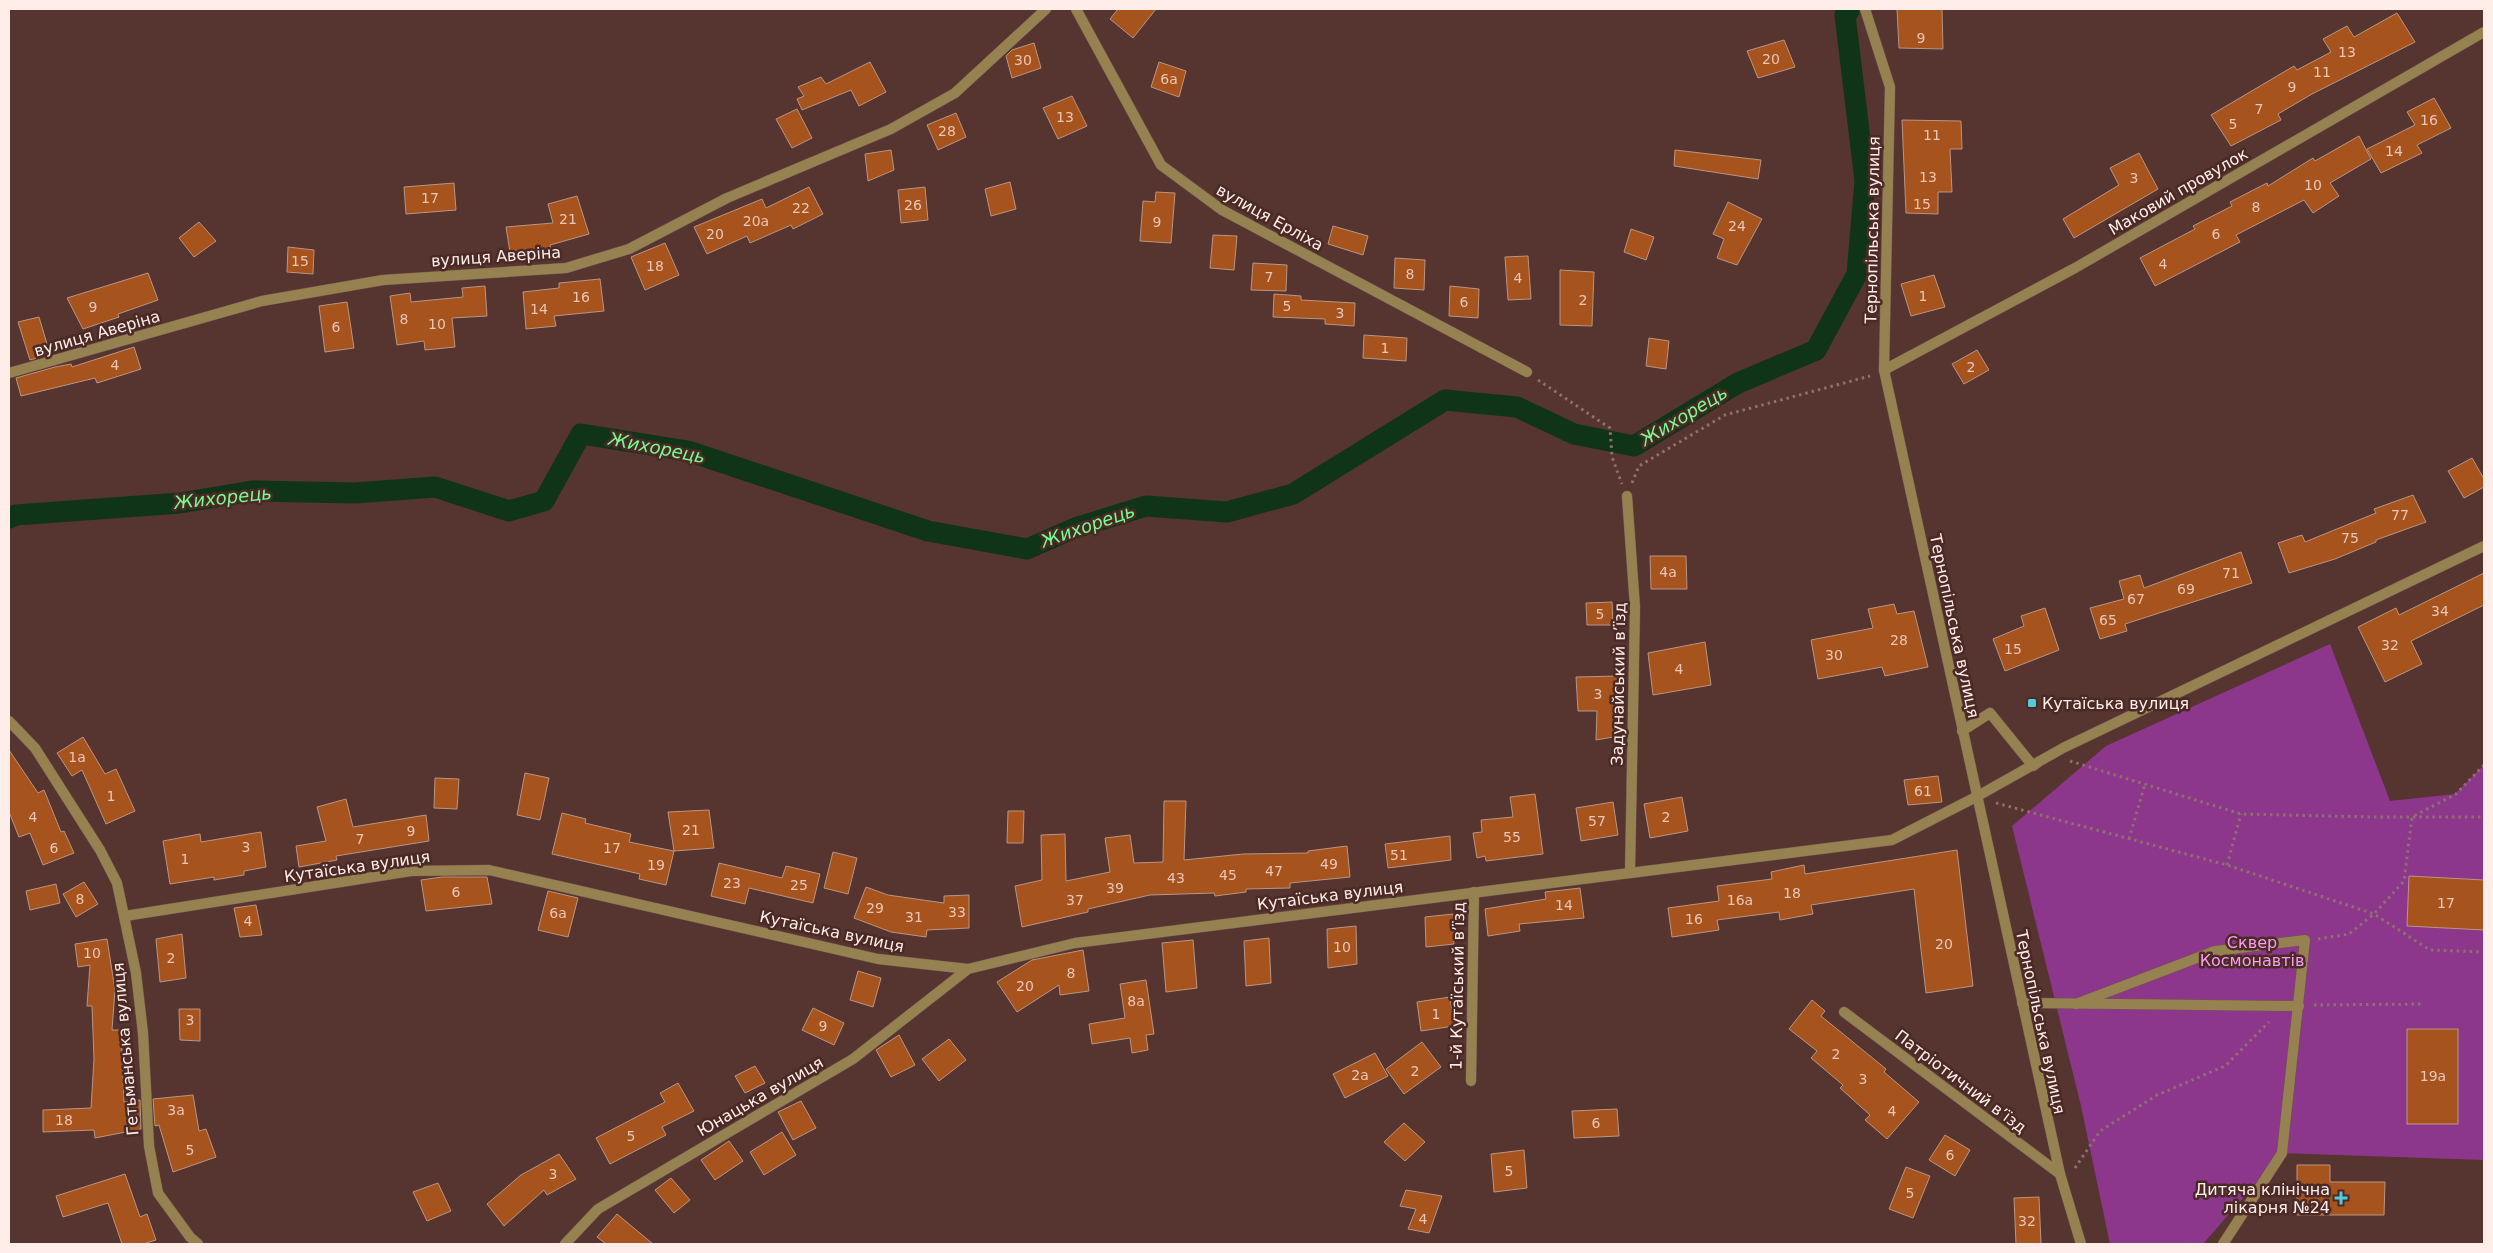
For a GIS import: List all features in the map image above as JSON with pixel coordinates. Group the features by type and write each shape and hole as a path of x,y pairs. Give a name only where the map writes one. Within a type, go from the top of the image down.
{"street":[{"name":"вулиця Аверіна","path":"9,373 262,301 383,280 566,268 629,249 727,198 891,129 955,93 1046,9"},
{"name":"вулиця Ерліха","path":"1076,9 1161,166 1222,210 1527,372"},
{"name":"Тернопільська вулиця","path":"1865,9 1890,87 1884,370 2060,1174 2081,1244"},
{"name":"Маковий провулок","path":"1884,370 2074,268 2484,32"},
{"name":"Задунайський в’їзд","path":"1627,496 1635,607 1630,873"},
{"name":"Кутаїська вулиця","path":"125,916 411,871 488,870 878,959 968,968 1075,943 1892,840 1976,797 2051,754 2484,546"},
{"path":"1962,731 1990,713 2033,766 2051,754"},
{"name":"Гетьманська вулиця","path":"9,721 35,748 100,850 117,883 136,973 143,1033 149,1146 158,1193 198,1244"},
{"name":"1-й Кутаїський в’їзд","path":"1471,1081 1474,892"},
{"path":"2076,1004 2214,951 2305,940 2282,1153 2223,1244"},
{"name":"Юнацька вулиця","path":"565,1244 598,1208 853,1060 968,968"},
{"path":"2022,1003 2298,1006"},
{"name":"Патріотичний в’їзд","path":"1844,1012 2060,1174"}],"path":[{"path":"1627,496 1639,466 1725,415 1861,380 1884,370"},
{"path":"1527,372 1610,428 1612,457 1627,496"},
{"path":"2051,754 2241,814 2484,817"},
{"path":"2412,817 2456,794 2484,765"},
{"path":"2129,839 2145,784"},
{"path":"1976,797 2227,866 2374,914 2430,950 2484,952"},
{"path":"2227,866 2241,814"},
{"path":"2305,940 2349,934 2374,914 2404,881 2412,817"},
{"path":"2298,1006 2422,1004"},
{"path":"2063,1185 2100,1131 2157,1095 2225,1066 2285,1006"}],"green space":[{"name":"Сквер Космонавтів","path":"2330,644 2390,801 2455,794 2484,765 2484,1160 2282,1153 2203,1244 2110,1244 2081,1106 2012,826 2106,746"}],"building":[{"path":"1118,9 1156,9 1133,38 1110,19"},
{"path":"1897,9 1942,9 1943,49 1899,48"},
{"path":"2397,13 2415,42 2312,94 2278,114 2281,120 2231,146 2211,115 2294,66 2297,70 2331,52 2323,39 2347,26 2354,37"},
{"path":"1784,40 1795,67 1758,78 1747,51"},
{"path":"1034,43 1041,68 1012,78 1006,56 1012,50"},
{"path":"870,62 886,92 859,106 851,90 802,110 797,99 804,96 798,87 821,77 826,84"},
{"path":"1159,62 1186,71 1179,97 1151,87"},
{"path":"1072,96 1087,126 1058,139 1043,108"},
{"path":"2434,98 2451,128 2417,145 2422,153 2381,173 2367,149 2415,125 2407,112"},
{"path":"797,109 812,138 792,148 776,119"},
{"path":"956,113 966,137 938,150 927,125"},
{"path":"1902,120 1961,121 1962,149 1950,149 1952,192 1938,192 1938,214 1906,213"},
{"path":"2359,136 2371,159 2330,183 2339,196 2313,213 2304,200 2236,235 2240,242 2155,286 2140,258 2195,229 2193,226 2232,206 2230,202 2267,183 2268,186 2313,158 2315,161"},
{"path":"891,150 894,170 868,181 865,154"},
{"path":"1675,150 1761,160 1758,179 1674,166"},
{"path":"2139,153 2158,189 2074,238 2063,219 2119,185 2110,168"},
{"path":"1010,182 1016,209 991,216 985,189"},
{"path":"454,183 456,210 406,214 404,187"},
{"path":"809,187 823,214 793,229 791,225 750,243 747,236 707,254 694,227 762,199 766,208"},
{"path":"925,187 928,220 901,223 898,190"},
{"path":"1156,192 1175,193 1171,243 1140,241 1143,201 1155,202"},
{"path":"577,196 589,234 550,245 551,249 510,252 506,227 553,223 548,204"},
{"path":"1728,202 1762,219 1737,265 1717,258 1724,239 1713,234"},
{"path":"199,222 216,241 194,257 179,238"},
{"path":"1333,226 1368,236 1363,255 1328,244"},
{"path":"1631,229 1654,237 1646,260 1624,252"},
{"path":"1213,235 1237,236 1234,270 1210,268"},
{"path":"665,243 679,275 645,290 631,257"},
{"path":"288,247 314,250 313,274 287,272"},
{"path":"1528,256 1531,299 1508,300 1505,257"},
{"path":"1395,258 1425,260 1424,290 1394,288"},
{"path":"1253,263 1287,265 1286,291 1251,290"},
{"path":"1560,270 1594,272 1592,326 1560,325"},
{"path":"148,273 158,300 118,314 119,317 83,329 67,298"},
{"path":"1934,275 1945,307 1911,316 1901,284"},
{"path":"600,279 604,311 554,316 556,326 526,329 523,292 559,288 559,283"},
{"path":"485,286 487,316 452,318 455,347 425,350 424,341 397,345 390,296 410,293 411,302 463,297 462,288"},
{"path":"1450,286 1479,289 1478,318 1449,316"},
{"path":"1274,294 1301,296 1301,300 1355,303 1354,326 1325,324 1325,319 1273,317"},
{"path":"347,302 354,348 325,352 319,306"},
{"path":"39,317 50,354 30,360 18,322"},
{"path":"1364,335 1407,338 1406,361 1363,358"},
{"path":"1649,338 1669,341 1666,369 1646,366"},
{"path":"134,347 141,369 97,383 95,378 21,396 16,378 55,367 71,364 72,367"},
{"path":"1977,350 1989,370 1964,384 1952,364"},
{"path":"2472,458 2484,479 2484,487 2464,498 2448,471"},
{"path":"2413,495 2426,522 2376,540 2376,542 2335,559 2289,573 2278,543 2302,535 2305,542 2376,513 2374,509"},
{"path":"2241,552 2252,583 2125,624 2127,631 2100,639 2090,608 2124,599 2119,581 2140,575 2144,588"},
{"path":"1650,556 1686,556 1687,589 1651,589"},
{"path":"2484,573 2484,605 2411,641 2422,664 2385,682 2358,627 2396,608 2399,615"},
{"path":"1612,602 1613,625 1587,625 1586,603"},
{"path":"1894,604 1897,614 1914,611 1928,667 1885,676 1882,667 1818,679 1811,640 1873,628 1868,609"},
{"path":"2045,608 2059,650 2005,671 1993,639 2024,626 2021,616"},
{"path":"1705,642 1711,685 1653,695 1648,653"},
{"path":"1618,676 1619,736 1596,740 1597,711 1578,711 1576,677"},
{"path":"83,737 105,774 116,769 135,811 106,824 82,770 72,776 57,753"},
{"path":"9,750 38,793 44,790 61,832 64,831 74,853 43,865 30,833 19,837 9,812"},
{"path":"525,773 549,778 540,820 517,815"},
{"path":"1938,776 1942,802 1908,805 1904,780"},
{"path":"435,778 459,779 457,809 434,808"},
{"path":"1535,794 1543,854 1486,861 1485,856 1477,858 1473,833 1482,832 1481,820 1513,817 1510,797"},
{"path":"1682,797 1688,831 1650,838 1644,804"},
{"path":"346,799 353,827 426,815 429,841 336,856 337,860 299,867 296,846 326,841 317,807"},
{"path":"1164,801 1186,801 1184,860 1243,854 1308,853 1308,851 1347,846 1350,877 1290,883 1290,888 1246,889 1246,892 1215,896 1214,893 1150,895 1022,927 1015,886 1042,880 1041,835 1065,834 1066,881 1110,872 1105,838 1130,835 1134,863 1163,862"},
{"path":"1613,802 1618,835 1581,841 1576,808"},
{"path":"709,810 714,848 674,851 668,812"},
{"path":"1008,811 1024,811 1023,843 1007,843"},
{"path":"562,813 586,819 585,823 631,834 629,842 674,851 666,885 639,879 640,874 552,854"},
{"path":"261,832 266,867 244,871 244,875 214,880 214,877 170,884 163,841 200,834 201,842"},
{"path":"1450,836 1451,860 1388,868 1385,844"},
{"path":"1957,850 1973,986 1926,993 1914,889 1811,905 1813,914 1780,920 1779,912 1717,920 1719,930 1672,937 1668,908 1719,901 1717,886 1772,879 1771,872 1804,865 1805,874"},
{"path":"833,852 857,858 848,894 824,888"},
{"path":"719,863 782,878 786,866 820,874 813,903 749,888 745,904 711,896"},
{"path":"2409,876 2484,880 2484,930 2407,926"},
{"path":"442,877 487,877 492,904 426,911 421,880"},
{"path":"84,882 98,904 76,917 63,894"},
{"path":"56,884 60,903 30,910 26,891"},
{"path":"866,887 888,895 944,903 944,896 969,895 969,928 927,930 926,937 891,932 854,918"},
{"path":"1580,888 1584,918 1519,924 1520,931 1488,936 1485,909 1546,899 1545,892"},
{"path":"548,891 578,898 568,937 538,930"},
{"path":"256,905 262,935 240,937 234,908"},
{"path":"1453,914 1454,944 1426,947 1425,917"},
{"path":"1356,926 1357,964 1328,968 1327,929"},
{"path":"182,934 186,978 160,982 156,939"},
{"path":"1269,938 1271,983 1246,986 1244,941"},
{"path":"107,939 115,990 112,1030 121,1030 124,1102 140,1100 141,1129 95,1138 94,1130 43,1132 43,1110 91,1108 94,1059 92,1006 87,1006 90,965 78,967 75,944"},
{"path":"1193,940 1197,988 1166,992 1162,943"},
{"path":"1083,950 1089,991 1060,995 1059,985 1017,1012 997,982 1032,960"},
{"path":"858,971 881,978 873,1007 850,1000"},
{"path":"1146,980 1154,1034 1146,1035 1148,1050 1132,1053 1130,1038 1092,1044 1089,1024 1125,1018 1120,984"},
{"path":"1450,997 1454,1026 1421,1031 1417,1002"},
{"path":"1812,1000 1825,1011 1821,1016 1886,1069 1884,1072 1919,1102 1887,1139 1865,1120 1870,1115 1840,1088 1843,1085 1811,1058 1817,1051 1789,1029"},
{"path":"813,1008 844,1023 834,1045 802,1030"},
{"path":"179,1009 200,1009 200,1041 180,1040"},
{"path":"2407,1029 2458,1029 2458,1124 2407,1124"},
{"path":"899,1035 915,1065 891,1077 876,1050"},
{"path":"949,1039 966,1060 939,1081 922,1059"},
{"path":"1422,1042 1441,1067 1404,1094 1386,1069"},
{"path":"1375,1053 1388,1076 1345,1098 1333,1074"},
{"path":"755,1066 765,1083 745,1093 735,1076"},
{"path":"678,1083 694,1111 662,1127 666,1135 610,1164 596,1138 665,1102 660,1093"},
{"path":"193,1095 199,1131 206,1129 216,1157 173,1172 159,1125 155,1126 153,1099"},
{"path":"801,1101 816,1128 793,1140 778,1112"},
{"path":"1617,1109 1619,1136 1574,1138 1572,1111"},
{"path":"1404,1123 1425,1142 1405,1161 1384,1142"},
{"path":"782,1132 796,1155 764,1175 750,1152"},
{"path":"1945,1135 1970,1150 1955,1176 1929,1160"},
{"path":"729,1141 743,1161 715,1180 701,1160"},
{"path":"1524,1150 1527,1188 1494,1192 1491,1154"},
{"path":"559,1154 576,1179 547,1195 544,1190 504,1226 487,1204 521,1175"},
{"name":"Дитяча клінічна лікарня №24","path":"2297,1165 2330,1165 2330,1182 2385,1182 2384,1215 2297,1215"},
{"path":"1906,1167 1930,1176 1913,1218 1889,1209"},
{"path":"125,1174 140,1217 147,1214 156,1240 143,1244 122,1244 108,1203 63,1217 56,1196"},
{"path":"671,1178 690,1200 674,1213 655,1190"},
{"path":"438,1183 451,1211 427,1221 413,1192"},
{"path":"1406,1190 1442,1196 1429,1233 1408,1229 1416,1209 1400,1206"},
{"path":"2039,1197 2041,1244 2016,1244 2014,1198"},
{"path":"617,1214 653,1244 606,1244 597,1237"}],"waterway":[{"name":"Жихорець","path":"9,518 16,515 180,503 252,491 355,493 435,487 509,511 544,501 581,434 688,451 928,531 1027,549 1075,528 1146,506 1227,512 1293,494 1445,400 1517,407 1574,434 1634,446 1738,383 1816,350 1857,274 1865,181 1845,15 1849,11"}],"place":[{"name":"Кутаїська вулиця","path":"2032,703"},
{"name":"Дитяча клінічна лікарня №24","path":"2341,1198"}]}
